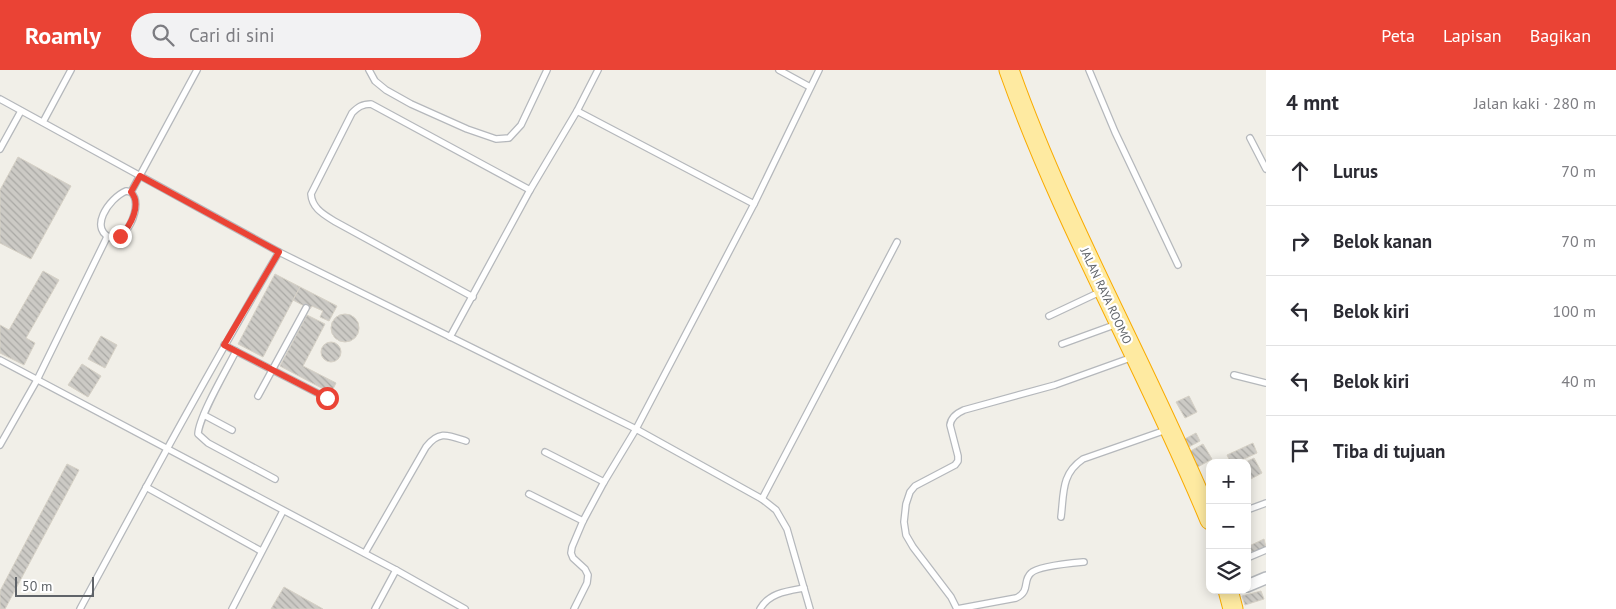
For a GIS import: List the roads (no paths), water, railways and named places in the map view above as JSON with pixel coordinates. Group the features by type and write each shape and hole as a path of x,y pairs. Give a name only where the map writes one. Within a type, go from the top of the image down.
{"highway":[{"name":"JALAN RAYA ROOMO","path":"1009,70 1062,203 1187,464 1206,510"}],"street":[{"path":"1251,584 1266,578"}],"lane":[{"path":"43,122 70,70"},
{"path":"131,192 197,70"},
{"path":"369,70 375,81 386,90 411,104 496,140 509,138 521,126 547,70"},
{"path":"450,337 530,190 577,111 598,70"},
{"path":"779,70 810,87"},
{"path":"574,609 587,582 588,575 571,553 583,521 636,429 754,204 819,70"},
{"path":"1089,70 1115,132 1178,265"},
{"path":"0,99 279,252 636,429 762,499 776,510 787,529 810,609"},
{"path":"473,297 334,221 323,214 311,201 311,194 352,113 364,104 371,104 530,190"},
{"path":"0,150 21,111"},
{"path":"577,111 754,204"},
{"path":"1250,138 1266,169"},
{"path":"126,191 131,192 135,196 136,206 126,231 114,239 107,237 102,232 100,225 103,215 116,196 126,191"},
{"path":"0,445 37,380 107,237"},
{"path":"762,499 897,242"},
{"path":"80,609 166,448 279,252"},
{"path":"1049,316 1104,290"},
{"path":"258,396 306,308"},
{"path":"1062,344 1119,323"},
{"path":"224,345 327,398"},
{"path":"236,351 198,427 198,434 201,438 275,479"},
{"path":"1084,562 1035,570 1028,576 1025,592 1016,598 957,609 951,597 912,547 906,536 904,522 906,504 910,492 915,486 955,465 958,461 950,425 951,420 958,412 1055,385 1135,356"},
{"path":"0,360 365,553 465,609"},
{"path":"1234,375 1266,383"},
{"path":"204,415 232,430"},
{"path":"1061,517 1065,478 1074,465 1083,459 1170,429"},
{"path":"365,553 432,439 440,435 466,440"},
{"path":"545,452 604,482"},
{"path":"146,486 261,551"},
{"path":"530,494 583,521"},
{"path":"1251,509 1266,503"},
{"path":"232,609 283,511"},
{"path":"1251,556 1266,550"},
{"path":"375,609 396,570"},
{"path":"760,609 763,603 777,594 804,588"}]}
